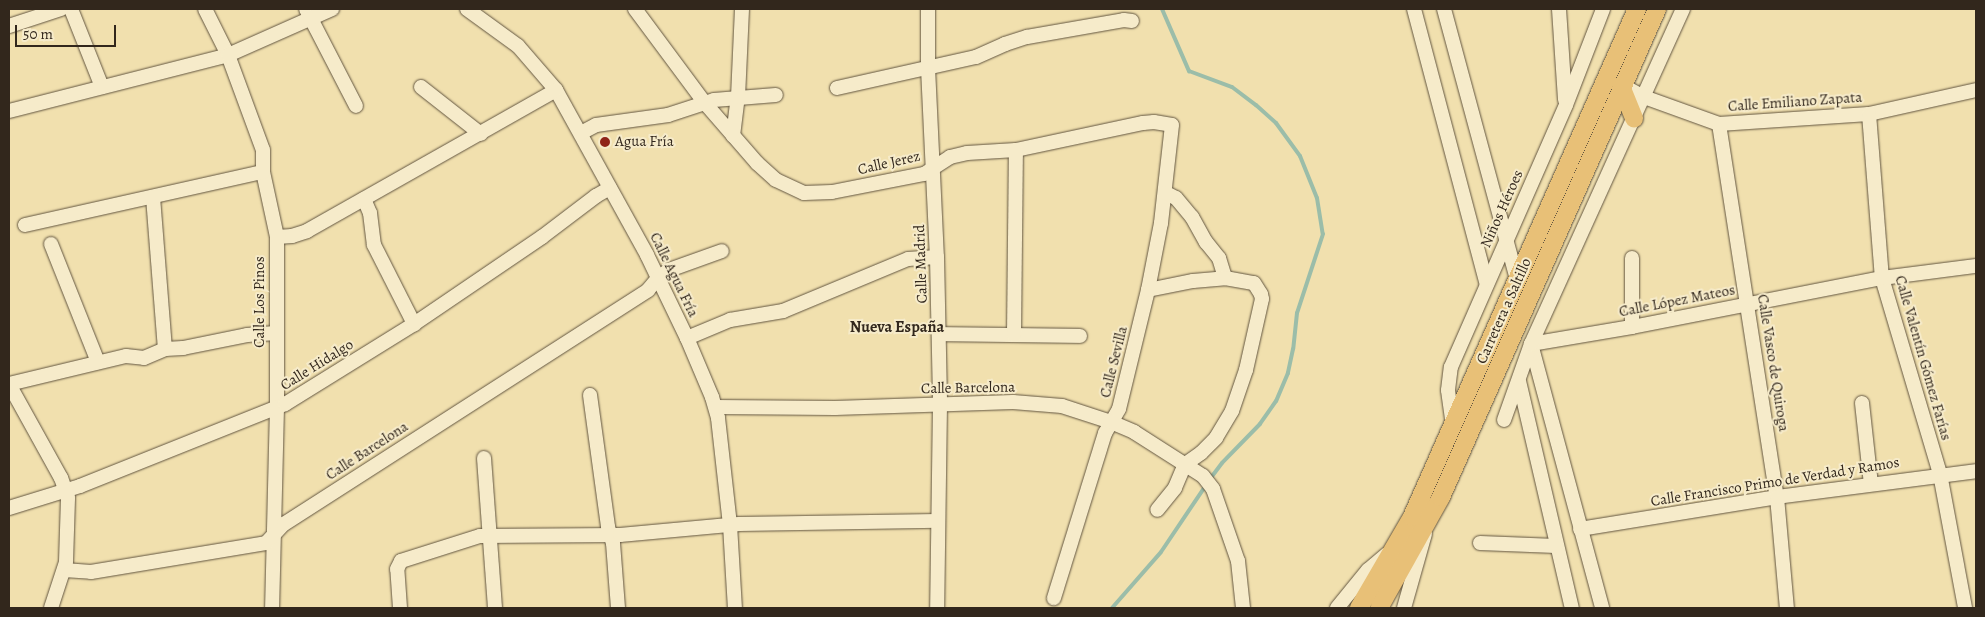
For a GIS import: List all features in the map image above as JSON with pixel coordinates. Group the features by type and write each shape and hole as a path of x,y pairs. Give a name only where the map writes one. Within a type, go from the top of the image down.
{"main road":[{"name":"Carretera a Saltillo","path":"1359,608 1412,517 1637,9"},
{"name":"Carretera a Saltillo","path":"1379,608 1427,525 1656,9"},
{"path":"1622,86 1634,119"}],"street":[{"path":"9,26 61,9"},
{"path":"71,9 102,87"},
{"name":"Calle Los Pinos","path":"205,9 228,56 263,150 263,172 270,194 277,237 277,407 272,608"},
{"path":"9,111 228,56 309,14 332,9"},
{"name":"Calle Agua Fría","path":"467,9 518,46 556,90 658,278 687,338 716,407 730,525 736,608"},
{"name":"Calle Jerez","path":"635,9 704,102 757,163 776,180 804,193 842,190 924,174 950,157 962,154 1016,150 1143,123 1154,122 1172,125"},
{"path":"733,136 738,97 742,9"},
{"name":"Calle Madrid","path":"928,9 928,68 934,168 939,334 940,404 937,608"},
{"path":"1414,9 1487,285"},
{"path":"1444,9 1517,280"},
{"path":"1559,9 1566,105"},
{"name":"Niños Héroes","path":"1453,426 1448,379 1506,240 1566,105 1603,9"},
{"path":"1504,420 1531,344 1683,9"},
{"path":"309,14 356,106"},
{"path":"837,88 976,57 1005,44 1027,37 1124,20 1132,21"},
{"name":"Calle Emiliano Zapata","path":"1622,86 1644,97 1719,124 1869,114 1976,90"},
{"path":"421,87 481,134"},
{"path":"277,237 299,234 481,134 556,90"},
{"path":"580,133 596,125 668,114 704,102 738,97 776,95"},
{"name":"Calle Valentín Gómez Farías","path":"1869,114 1882,278 1940,474 1965,608"},
{"name":"Calle Vasco de Quiroga","path":"1719,124 1777,497 1787,608"},
{"name":"Calle Sevilla","path":"1054,598 1105,433 1119,409 1148,290 1166,193 1172,125"},
{"path":"1014,335 1016,150"},
{"path":"25,225 263,172"},
{"name":"Calle Hidalgo","path":"9,508 66,490 277,407 414,324 610,188"},
{"path":"1166,193 1176,198 1192,217 1206,242 1219,258 1225,278"},
{"path":"153,197 165,349"},
{"path":"364,199 370,213 374,244 414,324"},
{"path":"51,244 98,362"},
{"name":"Calle Barcelona","path":"64,570 91,572 260,545 274,535 284,524 648,290 658,278 669,270 722,251"},
{"path":"687,338 730,320 783,311 908,259 937,257"},
{"path":"1632,258 1632,327"},
{"name":"Calle López Mateos","path":"1531,344 1632,327 1882,278 1976,266"},
{"path":"1148,290 1193,281 1225,278 1254,283 1262,294 1246,370 1232,411 1216,438 1201,453 1185,464 1175,488 1157,510"},
{"path":"51,608 64,570 69,512 66,490 11,392 98,362 126,356 144,358 165,349 183,348 247,335 276,334"},
{"path":"939,334 1080,336"},
{"path":"1531,344 1602,608"},
{"path":"1519,381 1572,608"},
{"path":"590,395 610,535 618,608"},
{"name":"Calle Barcelona","path":"716,407 835,408 1037,403 1069,408 1111,422 1134,432 1185,464 1203,476 1213,489 1238,561 1243,608"},
{"path":"1862,403 1871,484"},
{"path":"484,458 495,608"},
{"name":"Calle Francisco Primo de Verdad y Ramos","path":"1580,529 1777,497 1940,474 1976,471"},
{"path":"400,608 397,569 399,563 460,541 491,535 610,535 730,525 938,521"},
{"path":"1404,608 1427,525"},
{"path":"1480,543 1556,546"},
{"path":"1337,608 1368,570 1396,547"}],"waterway":[{"path":"1162,9 1189,71 1232,87 1256,105 1276,123 1300,156 1317,198 1323,234 1297,313 1288,373 1276,401 1260,424 1222,463 1210,479"},
{"path":"1112,608 1161,552 1206,485"}],"place":[{"name":"Agua Fría","path":"605,142"}],"district":[{"name":"Nueva España","path":"897,327"}]}
